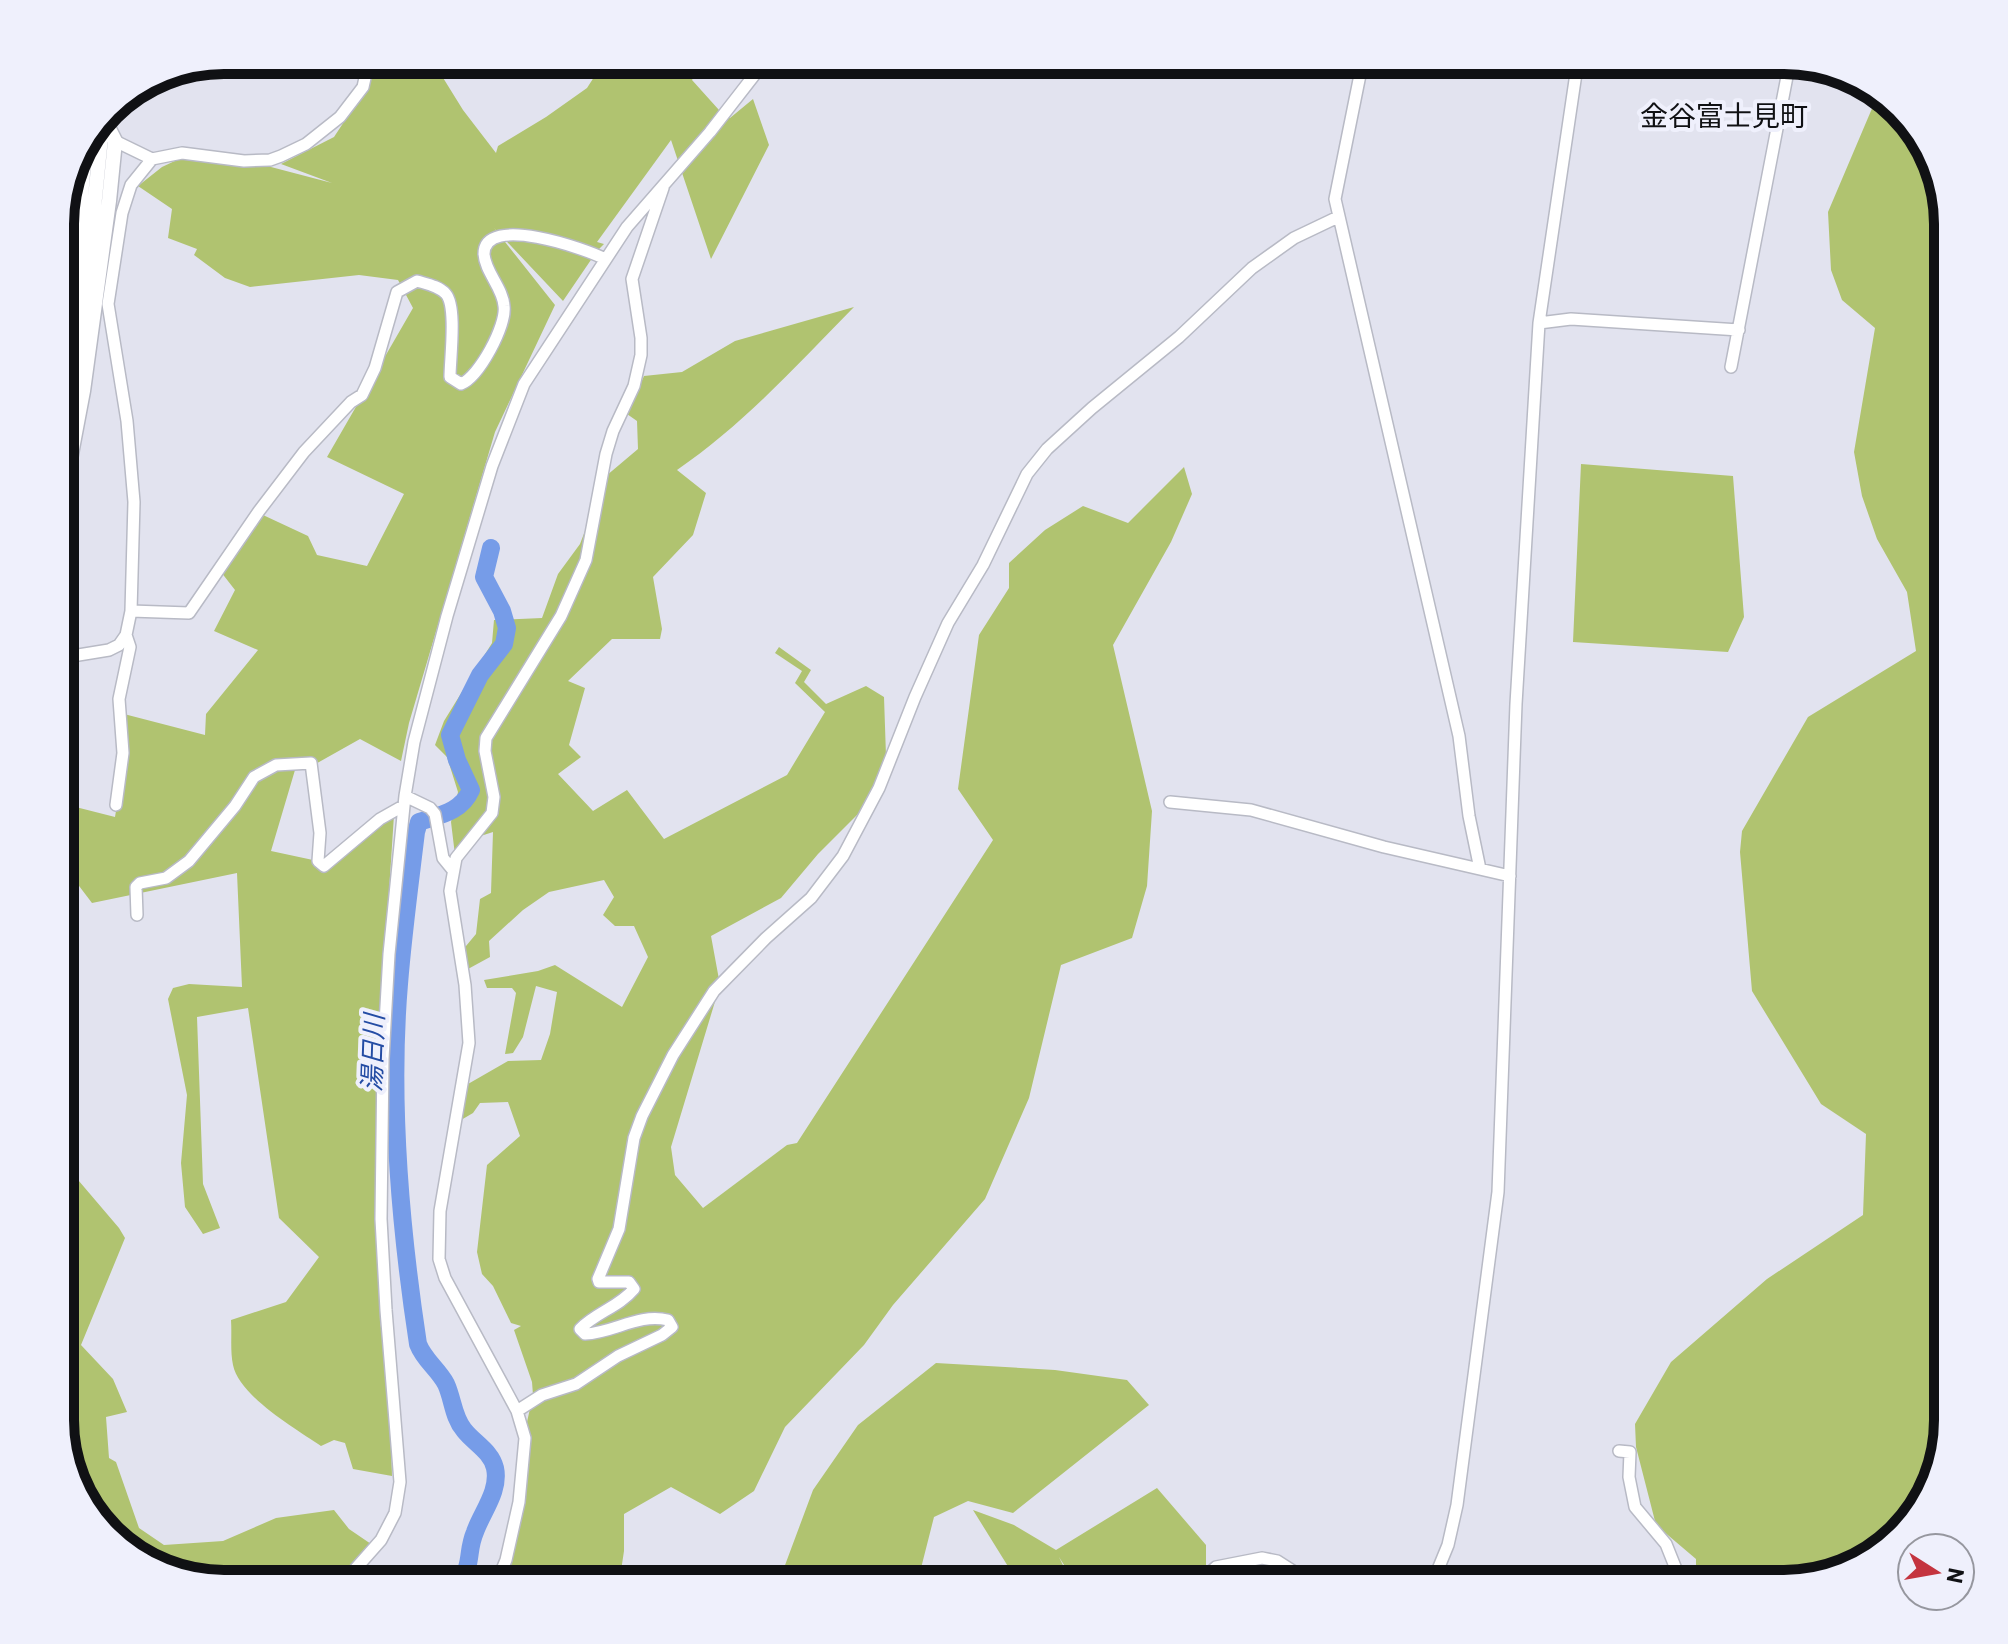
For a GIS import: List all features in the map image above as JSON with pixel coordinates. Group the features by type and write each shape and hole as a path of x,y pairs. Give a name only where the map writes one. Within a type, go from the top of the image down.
{"main road":[{"path":"74,433 92,331 115,141 109,128"},
{"path":"74,356 88,269 101,138"},
{"path":"74,270 83,172"}],"street":[{"path":"115,141 152,159 182,153 244,161 270,160 306,144 340,117 363,87 366,74"},
{"path":"354,1570 381,1540 395,1513 400,1482 381,1219 383,1059 389,954 404,801 424,699 507,423 532,369 640,209 756,74"},
{"path":"1360,74 1335,199 1459,736 1469,816 1480,869"},
{"path":"1438,1570 1448,1545 1457,1505 1495,1226 1505,1039 1516,704 1539,323 1576,74"},
{"path":"1731,367 1788,74"},
{"path":"74,656 109,650 119,645 126,635 131,611 134,502 127,421 108,304 122,213 131,185 152,159"},
{"path":"502,1570 519,1502 525,1438 517,1411 445,1278 439,1259 442,1198 469,1043 465,985 450,891 452,869 456,858 492,813 494,797 485,751 486,738 561,616 586,560 606,454 634,386 641,355 632,279 664,184"},
{"path":"517,1411 542,1395 576,1384 618,1356 672,1327 668,1320 656,1317 639,1319 595,1334 585,1334 580,1329 588,1320 614,1306 634,1289 629,1282 605,1284 598,1279 619,1229 634,1138 642,1116 673,1055 714,991 811,898 843,856 879,788 948,623 983,565 1027,474 1047,449 1179,337 1252,268 1294,238 1338,217"},
{"path":"131,611 189,613 304,452 351,402 362,395 375,368 397,292 417,281 438,288 448,296 451,309 450,377 461,384 475,374 492,345 505,305 484,254 487,242 495,236 513,234 568,244 605,259"},
{"path":"1539,323 1571,319 1739,330"},
{"path":"116,805 123,753 119,699 130,647 126,635"},
{"path":"137,915 136,887 140,883 166,878 189,861 235,806 254,777 276,765 311,763 320,833 318,861 324,866 404,801"},
{"path":"404,801 430,808 435,814 443,858 452,869"},
{"path":"1170,802 1251,810 1384,847 1510,876"},
{"path":"1619,1451 1630,1452 1629,1477 1635,1507 1666,1544 1676,1570"},
{"path":"1213,1570 1262,1558 1277,1561 1291,1570"}],"green space":[{"path":"368,74 441,74 496,153 498,146 587,88 596,74 695,74 692,80 730,118 753,99 769,145 711,259 671,140 597,242 604,244 563,301 494,228 555,305 495,432 409,723 401,761 360,739 312,766 295,770 271,851 327,863 394,815 377,1120 380,1321 389,1377 392,1476 353,1469 345,1443 334,1440 321,1446 284,1421 246,1388 237,1377 233,1365 231,1320 286,1302 319,1257 279,1218 248,1008 197,1017 203,1184 220,1228 203,1234 185,1207 181,1163 187,1095 168,999 173,988 189,984 242,987 237,873 92,903 74,879 74,807 115,817 127,743 124,714 205,735 206,714 258,650 214,631 235,590 221,572 263,515 308,536 317,555 367,566 404,494 327,457 413,308 398,280 359,275 250,287 225,278 194,255 197,249 168,238 172,209 138,186 162,167 179,159 271,167 332,183 281,164 334,137 363,93"},
{"path":"1874,104 1903,133 1919,157 1934,214 1934,1430 1923,1478 1909,1504 1890,1526 1851,1555 1794,1570 1696,1570 1696,1559 1656,1525 1636,1447 1635,1424 1671,1362 1767,1279 1863,1215 1866,1134 1821,1104 1752,991 1740,852 1742,831 1808,717 1916,651 1907,592 1877,539 1862,496 1854,452 1875,328 1842,300 1831,270 1828,212"},
{"path":"854,307 747,414 677,470 706,493 693,535 653,577 662,629 660,639 612,639 568,681 585,688 569,745 581,757 558,774 593,811 627,790 664,839 787,775 825,712 795,683 802,671 775,653 779,647 811,670 804,682 826,704 866,686 884,697 886,756 870,802 818,854 781,898 711,936 720,985 671,1147 675,1175 703,1208 787,1145 797,1143 993,840 958,789 979,635 1009,588 1009,563 1045,530 1083,506 1128,523 1184,467 1192,494 1171,542 1113,645 1152,811 1147,886 1132,938 1061,965 1029,1098 985,1199 893,1305 864,1345 785,1427 754,1491 720,1514 671,1487 624,1514 621,1570 502,1570 521,1512 525,1431 533,1395 532,1382 514,1330 521,1326 511,1323 493,1286 482,1274 477,1252 487,1165 520,1136 508,1102 480,1103 473,1113 461,1120 468,1084 508,1061 541,1060 550,1034 557,992 536,986 523,1037 513,1053 505,1054 516,993 512,988 487,988 484,980 555,965 622,1007 648,957 634,926 615,926 603,915 614,897 604,880 549,892 523,910 489,941 490,957 468,969 461,952 476,934 480,899 491,893 493,832 465,841 455,855 451,822 458,792 447,757 435,745 444,721 492,643 494,620 542,618 558,574 580,544 606,476 638,449 637,421 627,414 644,376 682,372 735,341"},
{"path":"1581,464 1733,476 1744,617 1728,652 1573,642"},
{"path":"74,1175 125,1238 81,1345 113,1379 127,1412 106,1417 109,1458 116,1462 139,1528 164,1545 223,1541 276,1518 334,1510 349,1529 371,1544 346,1570 214,1570 166,1559 140,1545 99,1504 85,1478 74,1430"},
{"path":"936,1363 1055,1370 1127,1380 1149,1405 1013,1513 968,1501 934,1517 921,1570 783,1570 813,1490 858,1425"},
{"path":"1157,1488 1206,1545 1206,1569 1067,1570 1059,1557 1065,1570 1010,1570 973,1510 1014,1525 1056,1550"}],"waterway":[{"name":"湯日川","path":"466,1570 472,1539 493,1493 495,1468 486,1452 460,1425 446,1384 418,1344 398,1164 396,1029 402,946 416,832 419,822 456,808 471,790 450,735 480,675 504,644 507,628 502,611 484,577 491,548"}],"district":[{"name":"金谷富士見町","path":"1724,116"}]}
